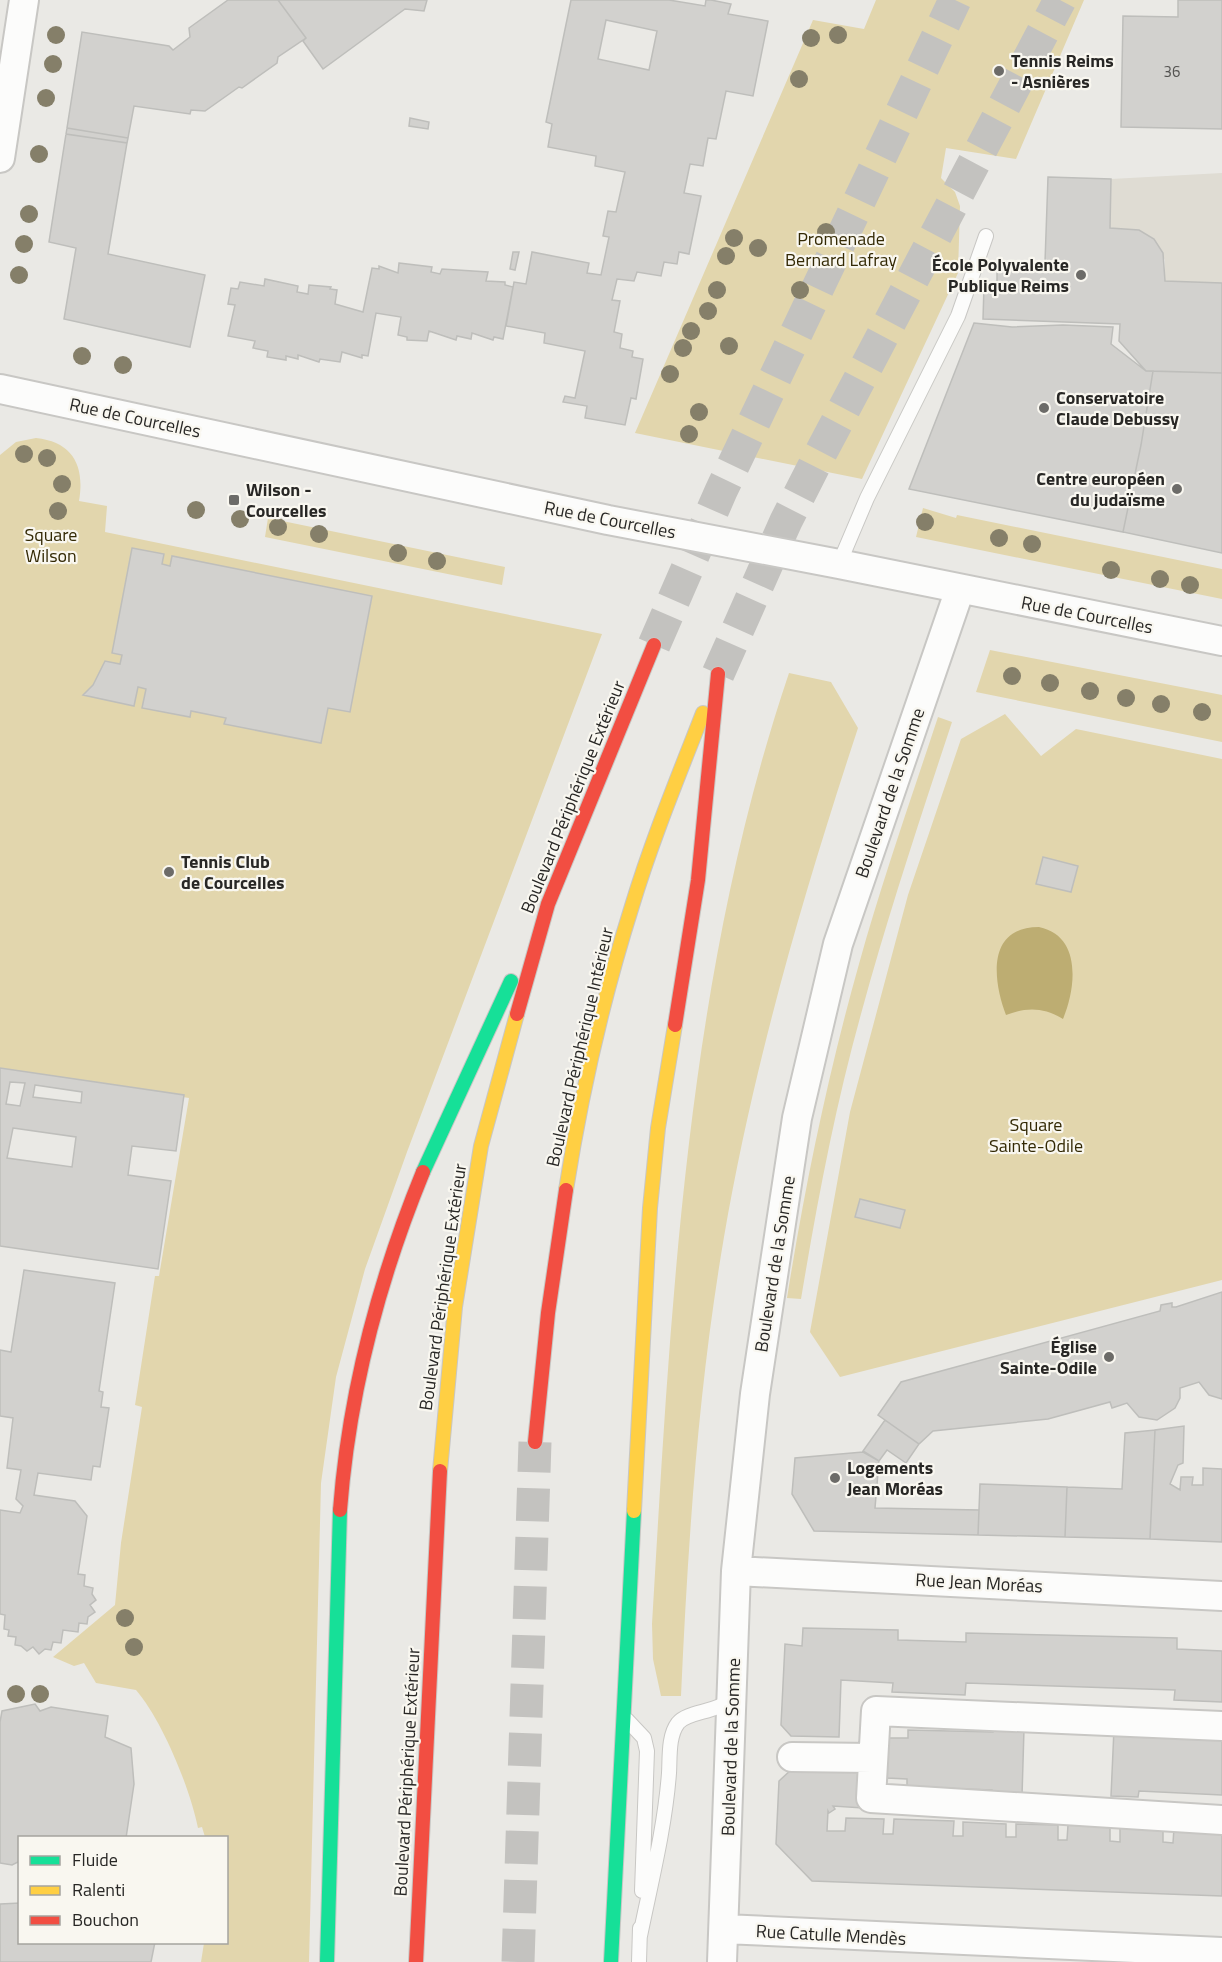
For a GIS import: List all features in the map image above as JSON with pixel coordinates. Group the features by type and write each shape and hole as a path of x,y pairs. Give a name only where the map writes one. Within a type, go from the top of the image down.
{"highway":[{"name":"Boulevard Périphérique Extérieur","path":"416,1962 441,1458 455,1307 465,1229 481,1146 548,904 654,645"},
{"name":"Boulevard Périphérique Intérieur","path":"536,1442 540,1375 564,1197 604,1006 625,929 658,829 718,674 698,880 658,1128 650,1208 623,1716"},
{"path":"327,1962 340,1506 350,1420 364,1345 394,1249 451,1106 548,904"},
{"path":"611,1962 623,1716"}],"street":[{"path":"0,158 24,0"},
{"name":"Rue de Courcelles","path":"0,389 608,520 839,564 1222,642"},
{"name":"Boulevard de la Somme","path":"722,1962 736,1571 755,1394 797,1118 838,944 960,589"},
{"name":"Rue Jean Moréas","path":"736,1571 1222,1596"},
{"path":"1222,1726 876,1711 871,1798 1222,1820"},
{"path":"792,1757 872,1758"},
{"name":"Rue Catulle Mendès","path":"724,1929 939,1941 1222,1952"},
{"name":"Rue Catulle Mendès","path":"916,1962 939,1941"}],"lane":[{"path":"839,564 867,498 958,316 986,236"},
{"path":"640,1936 668,1792 672,1740 679,1723 693,1714 723,1707 733,1698"},
{"path":"623,1716 644,1738 647,1751 639,1962"}],"shaded area":[{"path":"1222,173 1222,283 1165,281 1165,260 1154,239 1139,230 1110,228 1111,179"},
{"path":"1039,927 1053,932 1063,941 1069,952 1072,965 1071,993 1063,1019 1042,1010 1021,1011 1006,1015 998,987 998,958 1002,946 1010,936 1022,929"}],"green space":[{"name":"Promenade Bernard Lafray","path":"876,0 1084,0 1016,159 946,148 941,178 955,192 960,206 958,273 862,479 635,433 813,20 864,29"},
{"name":"Square Wilson","path":"36,438 49,440 67,450 78,467 79,501 107,506 105,532 602,634 365,1269 336,1377 321,1483 309,1962 201,1962 204,1944 228,1944 228,1836 205,1836 202,1827 198,1828 189,1794 174,1755 156,1719 136,1690 96,1683 84,1663 74,1666 53,1657 115,1605 121,1543 142,1407 135,1405 155,1276 159,1276 189,1098 0,1068 0,455 16,442"},
{"path":"923,508 956,518 957,515 1222,569 1222,599 916,537"},
{"path":"268,518 505,567 502,585 265,537"},
{"path":"990,650 1222,695 1222,742 976,692"},
{"path":"789,673 831,682 858,728 799,917 765,1044 736,1172 715,1294 701,1408 691,1523 681,1696 661,1696 653,1659 652,1624 667,1384 689,1143 705,1024 727,905 754,788"},
{"name":"Square Sainte-Odile","path":"1005,714 1041,756 1076,729 1222,759 1222,1280 840,1377 810,1332 850,1112 908,895 961,739"},
{"path":"938,717 952,722 893,904 852,1049 827,1155 801,1299 787,1298 801,1214 837,1047 877,902"}],"building":[{"path":"228,0 278,0 306,38 278,57 277,63 205,111 191,110 190,114 134,106 128,138 67,128 82,32 169,46 173,50 190,37 189,28"},
{"path":"278,0 427,0 424,11 405,9 323,69 303,41 306,38"},
{"path":"571,0 669,0 705,6 706,0 711,0 731,4 728,14 768,21 753,96 726,91 716,139 708,138 703,166 690,164 684,193 701,196 689,254 679,252 677,264 664,262 661,276 637,272 634,281 617,279 612,300 620,301 614,332 622,334 620,348 633,351 632,357 643,359 636,399 631,398 625,425 585,418 587,406 563,402 565,396 575,398 585,351 544,343 545,333 506,326 514,282 526,284 532,252 589,263 587,273 601,275 609,237 603,236 608,211 616,212 625,172 595,166 596,156 548,147 552,124 546,122","holes":["606,20 657,31 649,70 598,59"]},
{"path":"1178,0 1222,0 1222,129 1121,127 1123,16 1178,17"},
{"path":"410,118 429,122 428,129 409,126"},
{"path":"67,128 128,138 127,143 66,134"},
{"path":"66,134 127,143 108,254 205,275 190,347 64,319 76,248 49,242"},
{"name":"École Polyvalente Publique Reims","path":"1048,177 1111,179 1110,228 1139,230 1154,239 1163,253 1165,281 1222,283 1222,373 1146,371 1119,341 1120,324 983,319 984,286 997,286 997,268 1000,263 1045,262"},
{"path":"513,252 519,252 515,270 510,269"},
{"path":"399,263 432,267 431,272 440,274 442,269 488,272 486,281 505,282 505,285 513,287 503,339 494,337 493,340 472,333 471,339 457,336 456,340 429,331 427,341 407,340 407,337 398,335 401,317 376,313 368,356 362,355 362,358 342,352 340,362 320,359 319,362 298,355 298,359 286,356 286,360 267,357 268,351 253,348 255,341 228,336 235,305 228,304 231,288 238,289 240,282 264,286 265,279 298,286 297,292 308,294 309,285 331,287 330,289 337,290 335,304 363,312 372,268 379,269 379,266 398,273"},
{"name":"Conservatoire Claude Debussy","path":"974,323 1012,327 1063,325 1113,327 1111,344 1146,371 1153,371 1123,532 909,489"},
{"name":"Centre européen du judaïsme","path":"1153,371 1222,373 1222,553 1123,532"},
{"path":"132,548 164,554 162,564 170,566 172,556 372,596 350,712 328,708 321,743 224,724 226,718 191,711 190,717 142,708 146,689 138,687 134,706 83,695 93,685 105,661 120,664 122,655 112,653"},
{"path":"1043,857 1078,866 1071,892 1036,884"},
{"path":"0,1068 184,1095 176,1151 132,1146 128,1175 171,1181 158,1269 0,1246","holes":["10,1082 25,1083 20,1106 6,1104","35,1085 82,1092 81,1103 33,1097","13,1128 76,1137 72,1167 7,1158"]},
{"path":"860,1199 905,1210 900,1228 855,1217"},
{"path":"24,1270 115,1283 99,1391 103,1392 101,1407 109,1408 100,1467 93,1466 91,1480 38,1473 34,1495 75,1501 87,1516 78,1574 85,1575 84,1586 93,1588 92,1594 96,1600 90,1605 95,1612 88,1617 87,1624 79,1623 78,1632 63,1630 61,1643 53,1642 51,1650 45,1649 39,1654 33,1647 27,1651 15,1645 16,1637 8,1636 9,1630 4,1629 5,1615 0,1614 0,1510 20,1513 23,1506 16,1499 21,1470 7,1468 13,1418 0,1416 0,1350 11,1352"},
{"name":"Église Sainte-Odile","path":"1222,1292 1222,1399 1209,1395 1199,1382 1180,1388 1180,1398 1175,1408 1157,1420 1139,1417 1127,1403 1112,1408 1110,1402 1048,1419 933,1431 919,1444 878,1415 901,1382 1160,1311 1161,1305 1172,1303 1172,1307 1176,1307"},
{"path":"885,1420 919,1444 906,1463 887,1450 879,1461 863,1451"},
{"path":"1184,1426 1183,1463 1178,1465 1170,1484 1180,1490 1181,1477 1193,1477 1192,1485 1203,1485 1203,1468 1222,1469 1222,1542 1150,1539 1155,1430"},
{"path":"1155,1430 1150,1539 1065,1537 1067,1487 1122,1489 1125,1433"},
{"name":"Logements Jean Moréas","path":"863,1452 879,1461 875,1508 979,1510 978,1535 814,1531 792,1494 795,1458"},
{"path":"980,1484 1067,1487 1065,1537 978,1535"},
{"path":"803,1628 898,1630 898,1640 966,1642 966,1633 1177,1638 1177,1649 1222,1651 1222,1702 1174,1700 1175,1690 966,1683 965,1695 892,1692 893,1683 841,1680 839,1737 791,1736 781,1725 785,1644 802,1646"},
{"path":"35,1704 40,1711 51,1707 108,1716 105,1737 131,1748 134,1784 126,1836 18,1836 18,1862 12,1865 0,1863 0,1722 2,1711"},
{"path":"994,1727 1024,1729 1022,1796 992,1796 992,1790 907,1787 907,1779 887,1778 888,1738 908,1738 908,1730 993,1732"},
{"path":"1114,1729 1222,1739 1222,1795 1139,1791 1138,1797 1111,1796"},
{"path":"792,1769 864,1772 863,1808 833,1806 835,1809 829,1813 828,1811 827,1831 845,1831 846,1818 884,1819 883,1834 893,1834 894,1819 954,1821 953,1836 963,1836 963,1822 1006,1824 1006,1837 1016,1837 1016,1824 1058,1825 1058,1840 1067,1840 1068,1825 1110,1826 1110,1841 1120,1842 1120,1827 1163,1828 1163,1842 1173,1843 1174,1828 1222,1831 1222,1896 812,1881 776,1844 779,1781"},
{"path":"18,1903 18,1944 155,1944 151,1962 0,1962 0,1904"}],"tunnel":[{"path":"654,645 721,491 955,0"},
{"path":"718,674 786,521 1060,0"},
{"path":"518,1962 535,1442"}],"traffic: fast":[{"path":"423,1172 511,981"},
{"path":"327,1962 340,1510"},
{"path":"611,1962 634,1511"}],"traffic: slow":[{"path":"566,1190 594,1046 621,941 657,833 703,713"},
{"path":"440,1471 455,1307 481,1146 517,1014"},
{"path":"634,1511 650,1208 658,1128 675,1025"}],"traffic: jam":[{"path":"517,1014 548,904 654,645"},
{"path":"675,1025 698,880 718,674"},
{"path":"340,1510 350,1423 368,1338 392,1255 423,1172"},
{"path":"535,1442 548,1313 566,1190"},
{"path":"416,1962 440,1471"}],"place":[{"name":"Tennis Reims - Asnières","path":"999,71"},
{"name":"École Polyvalente Publique Reims","path":"1081,275"},
{"name":"Conservatoire Claude Debussy","path":"1044,408"},
{"name":"Centre européen du judaïsme","path":"1177,489"},
{"name":"Wilson - Courcelles","path":"234,500"},
{"name":"Tennis Club de Courcelles","path":"169,872"},
{"name":"Église Sainte-Odile","path":"1109,1357"},
{"name":"Logements Jean Moréas","path":"835,1478"}]}
